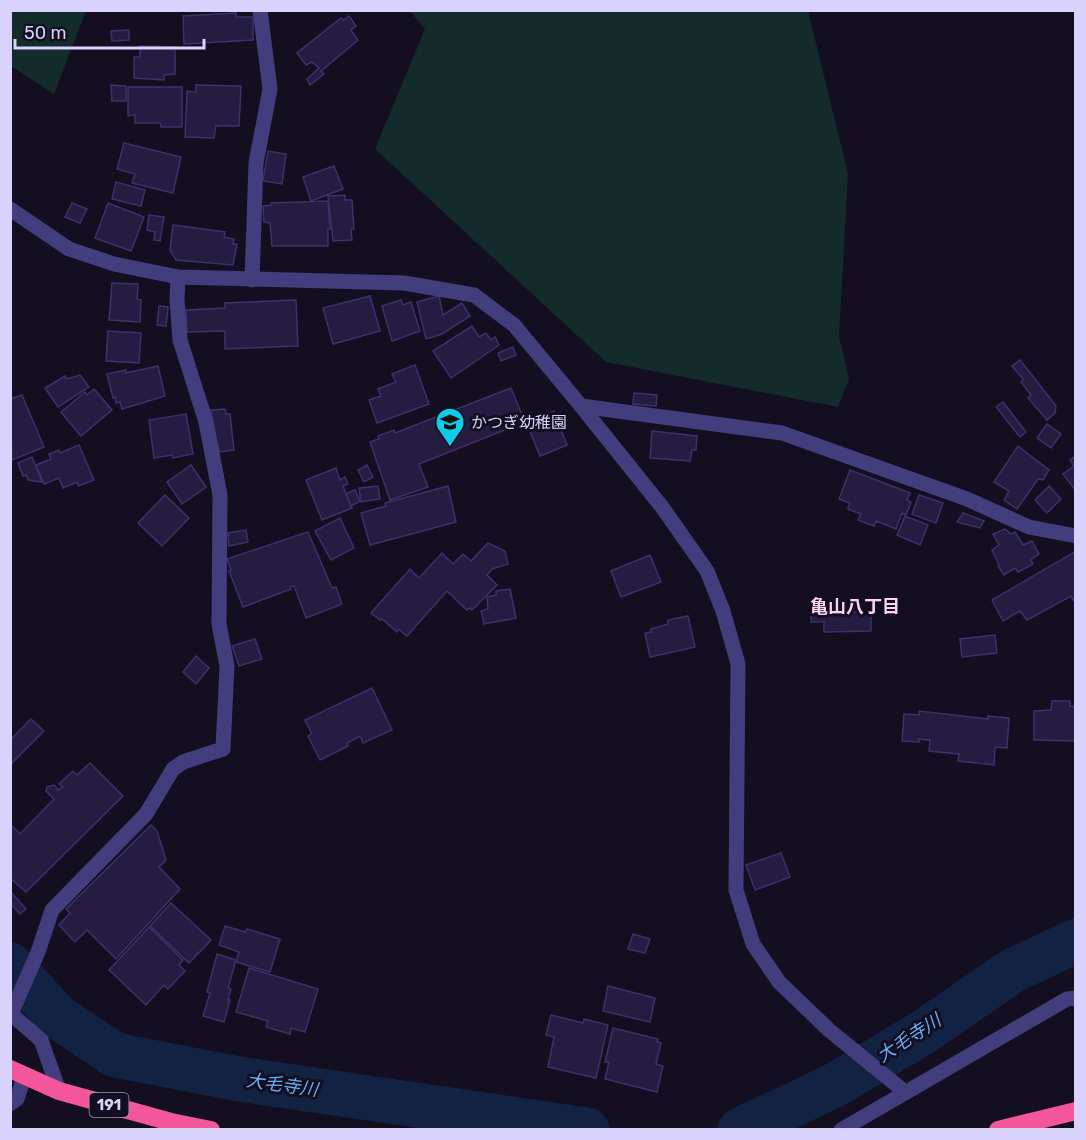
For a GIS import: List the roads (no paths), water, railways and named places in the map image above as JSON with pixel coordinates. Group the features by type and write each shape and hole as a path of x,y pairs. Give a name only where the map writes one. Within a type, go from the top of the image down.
{"highway":[{"name":"191","path":"17,1073 59,1091 171,1122 211,1130"},
{"path":"998,1130 1076,1112"}],"street":[{"path":"252,280 256,163 270,89 260,10"},
{"path":"10,209 69,249 114,264 178,277 404,283 474,295 514,326 662,507 707,571 723,611 738,664 736,890 753,944 779,982 838,1036 905,1092"},
{"path":"59,1091 41,1040 10,1014 38,952 52,910 146,814 173,769 183,762 223,749 227,666 219,624 220,495 206,422 180,340 178,277"},
{"path":"581,406 782,433 967,499 1029,527 1076,536"},
{"path":"841,1130 1066,999 1076,998"},
{"path":"10,1104 17,1099 17,1073"}],"waterway":[{"name":"大毛寺川","path":"740,1130 835,1085 922,1033 1012,971 1076,941"},
{"name":"大毛寺川","path":"10,965 58,1017 115,1055 239,1079 587,1130"}],"place":[{"name":"かつぎ幼稚園","path":"450,448"}],"district":[{"name":"亀山八丁目","path":"855,607"}]}
